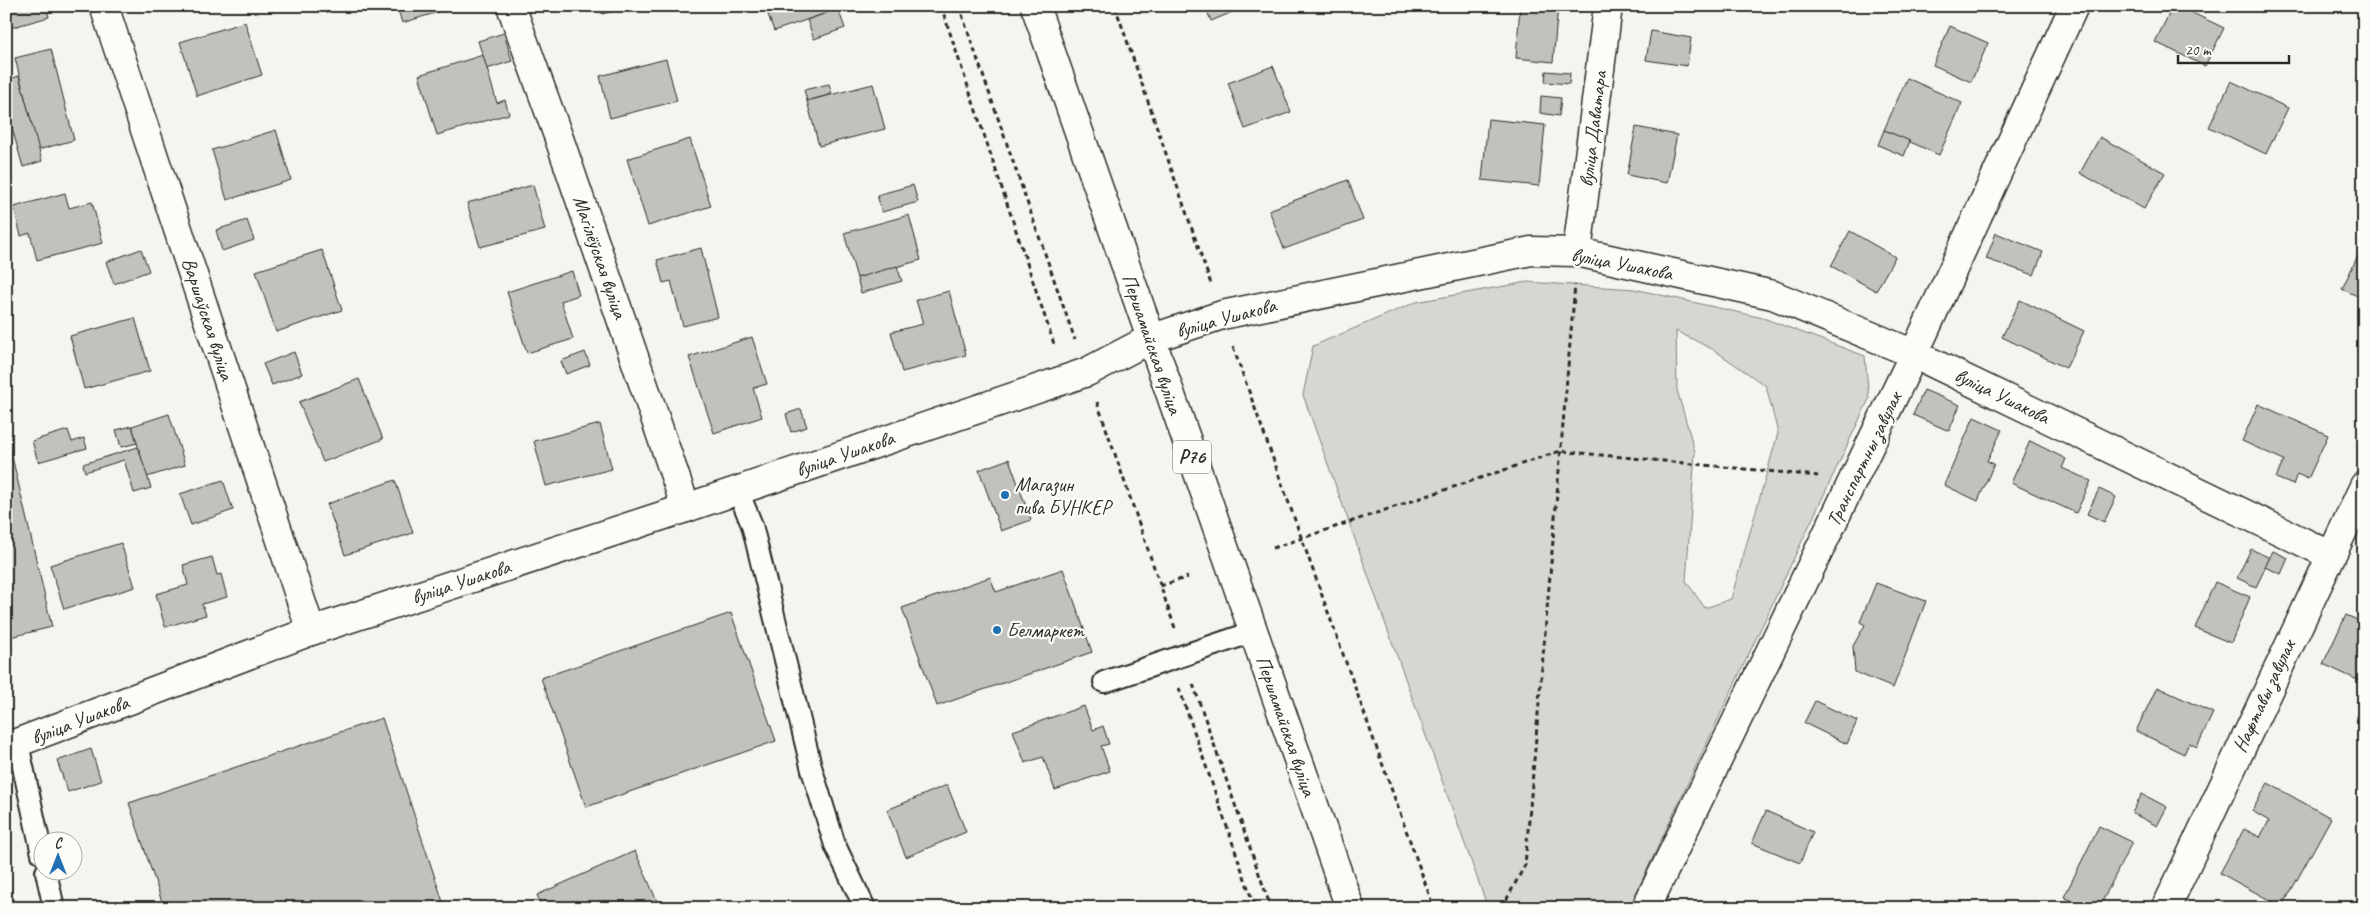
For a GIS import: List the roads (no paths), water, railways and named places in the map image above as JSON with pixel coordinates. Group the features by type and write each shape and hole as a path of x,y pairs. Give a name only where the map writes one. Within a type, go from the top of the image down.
{"street":[{"name":"Варшаўская вуліца","path":"104,6 312,631"},
{"name":"Магілёўская вуліца","path":"511,6 561,144 686,508"},
{"name":"Першамайская вуліца","path":"1035,6 1350,908"},
{"name":"вуліца Даватара","path":"1577,252 1608,6"},
{"name":"Транспартны завулак","path":"1646,908 1914,354 2074,6"},
{"name":"вуліца Ушакова","path":"12,746 312,631 738,491 1076,375 1150,339 1222,315 1531,251 1577,252 1773,296 1914,354 2330,555"},
{"name":"Нафтавы завулак","path":"2166,908 2364,486"}],"lane":[{"path":"738,491 752,524 812,770 835,845 865,908"},
{"path":"1104,682 1253,632"},
{"path":"12,746 36,832"},
{"path":"48,882 54,908"}],"place":[{"name":"Магазин пива БУНКЕР","path":"1005,495"},
{"name":"Белмаркет","path":"997,630"}]}
